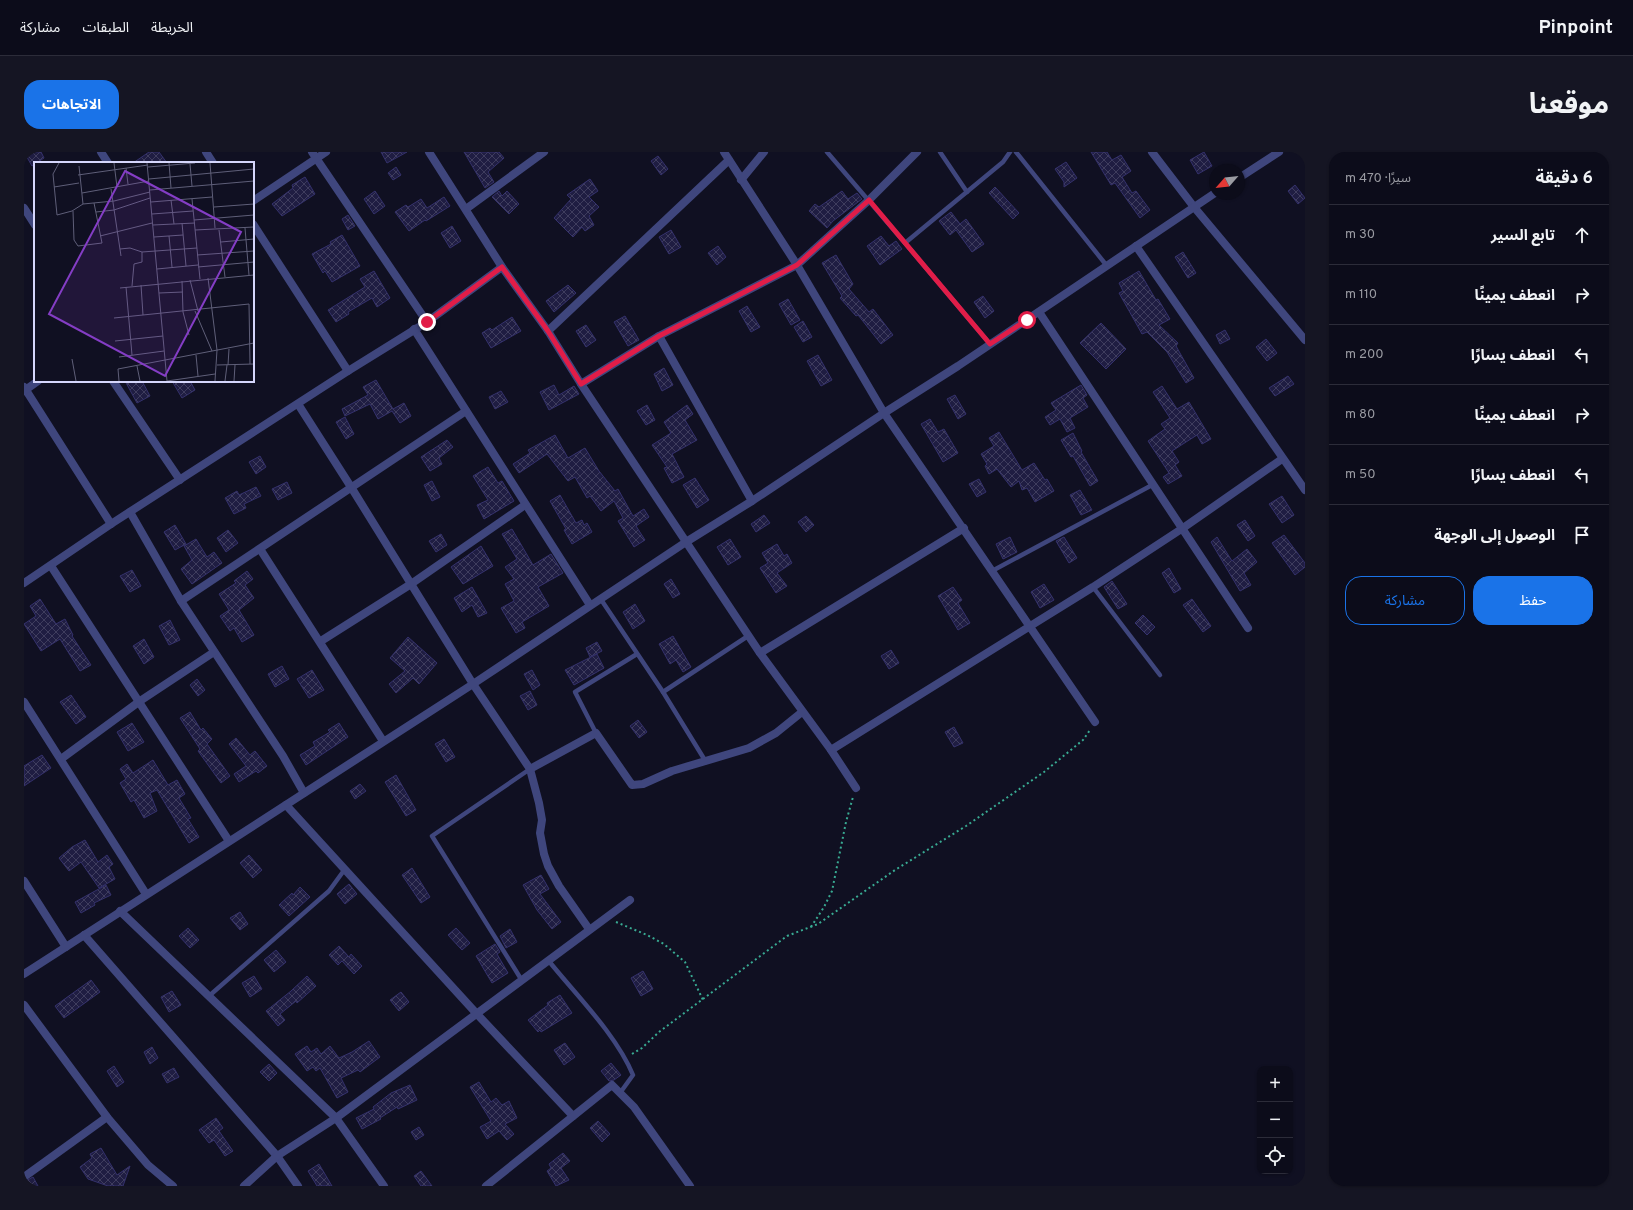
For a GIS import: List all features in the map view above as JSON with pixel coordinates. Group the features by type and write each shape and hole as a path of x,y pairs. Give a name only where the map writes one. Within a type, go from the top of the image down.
{"street":[{"path":"101,152 107,162"},
{"path":"206,152 212,162"},
{"path":"254,200 314,155 326,152"},
{"path":"428,152 502,267 548,331 581,384 748,636 831,750 856,788"},
{"path":"466,209 544,152"},
{"path":"724,152 797,265 884,413 964,528 1095,722"},
{"path":"741,180 764,152"},
{"path":"581,384 659,336 797,265 869,200 917,152"},
{"path":"1152,152 1194,207 1305,340"},
{"path":"1245,174 1279,152"},
{"path":"314,155 427,322"},
{"path":"548,331 729,160"},
{"path":"24,974 473,684 600,598 752,501 1039,312 1209,197"},
{"path":"24,208 34,223"},
{"path":"254,226 348,371"},
{"path":"1136,246 1282,459 1305,490"},
{"path":"24,583 111,524 348,371 427,322 502,267"},
{"path":"1039,312 1248,628"},
{"path":"414,329 590,605"},
{"path":"659,336 752,501"},
{"path":"36,382 25,389 111,524"},
{"path":"114,382 180,480"},
{"path":"298,404 473,684 530,769 539,803 542,820 540,833 548,866 559,886 589,929"},
{"path":"182,601 466,411"},
{"path":"831,750 1093,587 1183,528 1282,459"},
{"path":"320,642 411,584 525,505"},
{"path":"130,512 182,601 283,756 304,793"},
{"path":"760,653 964,528"},
{"path":"260,549 383,741"},
{"path":"51,566 230,841"},
{"path":"61,759 140,701 214,652"},
{"path":"24,702 146,894"},
{"path":"530,769 596,733 632,785 643,784 672,771 749,748 776,733 802,712"},
{"path":"286,805 476,1013 573,1116"},
{"path":"24,881 66,947"},
{"path":"244,1186 277,1156 336,1118 521,979 630,900"},
{"path":"120,911 336,1118 384,1186"},
{"path":"84,935 277,1156 298,1186"},
{"path":"24,1005 107,1117 148,1165 171,1185"},
{"path":"486,1186 612,1085 634,1107 690,1186"},
{"path":"24,1177 107,1117"}],"lane":[{"path":"827,152 990,344"},
{"path":"940,152 967,192"},
{"path":"905,243 1003,162 1010,152"},
{"path":"1016,152 1107,266"},
{"path":"992,571 1154,484"},
{"path":"1093,587 1160,675"},
{"path":"600,598 663,692 706,762"},
{"path":"663,692 748,636"},
{"path":"596,733 575,692 637,654"},
{"path":"521,979 432,836 530,769"},
{"path":"209,996 329,891 345,869"},
{"path":"548,960 609,1034 626,1058 633,1075 620,1093"}],"path":[{"path":"626,1058 642,1048 659,1032 787,936 818,924 895,870 966,826 1044,772 1083,740 1095,722"},
{"path":"811,926 824,907 832,891 846,822 856,788"},
{"path":"605,918 647,934 664,944 685,962 703,1000"}],"building":[{"path":"24,152 41,152 44,158 38,162 34,162 32,166"},
{"path":"149,152 159,152 166,162 134,162"},
{"path":"381,152 407,152 387,163"},
{"path":"464,152 499,152 504,158 488,172 494,182 485,188"},
{"path":"1091,152 1107,152 1112,160 1121,155 1131,171 1122,177 1132,193 1136,191 1150,210 1140,218 1115,183 1111,185"},
{"path":"1204,152 1211,164 1209,164 1209,168 1198,174 1190,160"},
{"path":"658,156 668,169 661,175 651,161"},
{"path":"1066,162 1077,178 1064,187 1064,182 1055,169"},
{"path":"396,167 401,175 393,180 388,173"},
{"path":"305,177 315,194 282,216 272,204 293,188 292,185"},
{"path":"590,179 598,191 589,197 599,207 589,216 594,225 585,231 582,227 573,237 554,218 571,199 567,195"},
{"path":"1295,185 1305,198 1298,204 1288,191"},
{"path":"995,187 1019,213 1013,219 989,193"},
{"path":"375,191 385,206 374,214 364,199"},
{"path":"499,191 502,196 507,191 519,204 509,214 492,197"},
{"path":"842,191 848,199 857,193 862,199 833,221 827,228 809,211 815,204 819,207"},
{"path":"444,197 450,206 409,231 395,212 406,205 408,207 421,199 427,208"},
{"path":"951,212 960,224 966,219 984,244 972,252 956,230 950,235 939,221"},
{"path":"348,215 355,226 348,230 342,219"},
{"path":"452,226 461,241 450,248 441,233"},
{"path":"671,230 681,247 669,254 659,237"},
{"path":"342,235 360,266 332,282 325,271 323,273 312,254 331,244 330,242"},
{"path":"881,236 889,246 896,241 902,249 880,265 867,246"},
{"path":"718,246 726,257 717,265 708,253"},
{"path":"1183,252 1196,273 1188,278 1175,257"},
{"path":"836,255 853,284 849,289 869,312 873,309 893,335 881,344 858,315 856,316 840,298 842,296 822,263"},
{"path":"374,271 390,298 377,307 372,298 348,312 349,314 336,322 328,310 365,287 360,279"},
{"path":"1139,271 1156,300 1158,299 1170,319 1159,325 1178,343 1176,346 1194,378 1186,383 1167,352 1147,332 1142,334 1119,293 1123,291 1119,283"},
{"path":"568,285 576,293 554,312 546,301"},
{"path":"983,296 994,311 985,318 974,302"},
{"path":"788,299 800,320 791,325 779,304"},
{"path":"747,306 760,327 751,332 739,311"},
{"path":"625,316 639,340 628,346 614,322"},
{"path":"512,317 521,331 491,348 482,333 490,328 492,330"},
{"path":"803,321 812,337 803,342 794,327"},
{"path":"1101,323 1126,349 1106,369 1080,343"},
{"path":"586,325 596,340 586,347 576,331"},
{"path":"1225,330 1230,339 1220,344 1216,335"},
{"path":"1266,339 1277,353 1267,361 1256,347"},
{"path":"818,355 832,380 821,386 807,361"},
{"path":"664,368 673,385 662,391 654,374"},
{"path":"1288,376 1294,384 1275,396 1269,388"},
{"path":"376,380 393,409 404,403 411,416 400,423 392,411 378,419 370,404 345,416 342,409 368,395 363,387"},
{"path":"126,382 143,382 150,396 137,403"},
{"path":"173,382 191,382 195,390 182,398"},
{"path":"554,385 559,395 574,386 579,394 549,410 540,392"},
{"path":"1081,385 1087,395 1083,398 1088,407 1070,418 1075,428 1067,432 1060,419 1050,425 1045,417 1056,410 1051,403"},
{"path":"1162,386 1177,409 1189,402 1211,439 1202,444 1197,435 1172,451 1179,462 1175,465 1182,476 1168,484 1163,477 1169,473 1148,441 1165,429 1161,424 1170,418 1153,392"},
{"path":"501,391 508,402 495,409 489,397"},
{"path":"955,395 966,414 958,419 947,399"},
{"path":"647,405 655,420 646,425 637,411"},
{"path":"687,405 693,414 685,420 697,440 672,454 684,477 672,483 664,468 667,467 652,445 671,433 664,422"},
{"path":"345,417 354,434 346,439 336,422"},
{"path":"930,419 938,432 944,429 958,453 943,462 921,424"},
{"path":"999,432 1022,470 1034,463 1045,480 1047,479 1054,491 1035,502 1027,488 1022,490 1019,481 1011,487 997,469 989,474 985,466 987,464 981,454 994,446 989,438"},
{"path":"1073,433 1082,451 1081,452 1098,481 1090,486 1073,456 1071,457 1061,440"},
{"path":"555,435 568,458 585,448 599,471 615,491 618,489 633,516 644,509 649,517 636,526 645,540 634,547 618,521 623,518 614,501 601,511 590,496 587,498 575,477 568,481 547,454 519,473 513,464 530,453 528,450"},
{"path":"447,440 453,447 439,458 442,464 430,471 421,457"},
{"path":"260,456 266,467 256,474 249,462"},
{"path":"488,467 498,483 502,481 514,501 484,519 477,505 488,500 473,476"},
{"path":"695,478 709,500 697,508 683,485"},
{"path":"979,479 986,492 977,497 969,484"},
{"path":"432,481 440,497 432,501 424,485"},
{"path":"287,482 292,493 278,500 272,489"},
{"path":"256,487 261,496 244,504 246,508 234,514 225,498 237,491 239,495"},
{"path":"1080,490 1092,510 1081,515 1070,495"},
{"path":"560,495 576,523 582,520 584,525 587,523 592,532 572,544 564,530 566,529 550,501"},
{"path":"1282,496 1294,515 1282,523 1269,504"},
{"path":"764,515 770,523 756,532 751,524"},
{"path":"806,516 814,525 806,532 798,522"},
{"path":"1245,520 1255,536 1248,541 1237,525"},
{"path":"175,525 186,544 175,550 164,532"},
{"path":"512,529 533,565 551,554 563,573 538,587 549,606 522,622 525,628 516,633 501,608 514,601 505,584 514,579 505,567 517,559 502,534"},
{"path":"228,530 238,543 226,552 217,538"},
{"path":"441,534 447,545 436,552 429,541"},
{"path":"1284,535 1305,563 1305,567 1295,575 1272,543"},
{"path":"1010,537 1017,552 1003,559 996,544"},
{"path":"1064,537 1077,558 1069,563 1056,541"},
{"path":"1217,537 1232,561 1247,549 1257,562 1244,573 1251,585 1240,591 1211,542"},
{"path":"196,539 207,557 214,552 222,563 192,584 181,569 192,560 184,546"},
{"path":"730,539 741,557 728,565 717,547"},
{"path":"777,544 784,556 787,554 792,563 777,573 787,586 776,593 760,568 768,563 762,553"},
{"path":"481,546 493,566 463,584 451,567"},
{"path":"1169,568 1181,589 1174,593 1162,573"},
{"path":"132,570 141,586 130,592 120,576"},
{"path":"247,571 253,579 245,585 254,598 239,610 254,635 242,642 234,628 230,631 220,616 229,610 219,594 236,583 234,581"},
{"path":"671,579 680,594 673,598 664,584"},
{"path":"1112,581 1127,604 1118,609 1104,587"},
{"path":"1044,584 1054,600 1040,608 1031,592"},
{"path":"472,587 487,613 478,617 472,605 462,612 454,598"},
{"path":"953,587 962,600 958,603 970,623 958,630 938,596"},
{"path":"40,599 56,624 65,619 73,635 72,636 91,665 80,671 60,639 41,651 24,624 36,616 30,606"},
{"path":"1192,599 1211,626 1203,632 1183,605"},
{"path":"635,604 645,621 633,629 623,612"},
{"path":"1143,615 1155,627 1147,635 1135,623"},
{"path":"170,620 180,640 169,645 159,626"},
{"path":"673,636 691,667 683,672 676,660 670,664 659,644"},
{"path":"408,637 437,663 419,684 413,678 396,693 389,684 405,671 390,658"},
{"path":"144,639 154,657 144,664 133,646"},
{"path":"597,642 602,651 590,657 586,648"},
{"path":"891,650 899,663 889,669 881,656"},
{"path":"597,654 604,668 574,685 565,670"},
{"path":"282,666 289,679 275,687 268,674"},
{"path":"312,670 324,690 309,698 297,679"},
{"path":"532,670 540,685 533,690 524,674"},
{"path":"197,679 205,690 198,696 190,685"},
{"path":"530,691 537,705 528,710 520,696"},
{"path":"71,695 86,717 76,724 60,702"},
{"path":"190,712 201,730 203,728 212,739 207,744 230,776 221,783 198,751 200,749 180,718"},
{"path":"638,720 647,732 639,738 630,726"},
{"path":"132,723 144,742 128,751 117,732"},
{"path":"339,723 348,737 306,765 300,755 315,746 313,742 330,732 328,730"},
{"path":"954,727 963,743 954,747 945,732"},
{"path":"236,738 250,755 255,751 267,766 258,773 256,771 239,782 234,774 246,766 229,744"},
{"path":"444,739 455,757 446,762 435,744"},
{"path":"42,755 51,768 24,786 24,766"},
{"path":"153,760 168,785 177,780 185,794 179,798 191,818 188,819 199,837 189,843 157,790 150,793 157,811 144,818 134,800 131,802 120,783 126,779 120,769 127,764 133,773"},
{"path":"396,775 416,810 406,816 385,782"},
{"path":"360,784 366,791 355,799 350,791"},
{"path":"85,840 98,862 107,855 113,864 109,867 115,879 99,888 81,862 69,871 59,858 72,847"},
{"path":"249,855 262,870 253,878 240,863"},
{"path":"412,868 430,897 421,903 402,875"},
{"path":"541,875 549,889 540,894 561,922 552,929 537,910 523,885"},
{"path":"349,884 357,894 345,904 337,894"},
{"path":"106,885 111,895 94,903 95,905 81,913 75,902"},
{"path":"300,887 310,897 289,916 279,905 292,893 293,895"},
{"path":"240,912 248,924 240,930 230,918"},
{"path":"188,928 199,940 190,948 179,936"},
{"path":"456,928 470,943 462,950 448,935"},
{"path":"510,929 517,942 506,948 500,936"},
{"path":"495,944 500,952 497,954 508,973 492,983 476,956"},
{"path":"339,946 349,957 351,954 362,966 354,974 342,961 338,965 329,955"},
{"path":"276,950 286,962 274,972 264,960"},
{"path":"643,971 653,989 641,996 631,978"},
{"path":"254,976 262,989 250,997 242,983"},
{"path":"307,976 316,986 297,1003 296,1001 280,1014 285,1020 278,1026 266,1011"},
{"path":"91,980 100,992 64,1018 55,1006"},
{"path":"172,991 181,1005 169,1012 161,997"},
{"path":"401,992 409,1002 399,1011 390,1000"},
{"path":"560,995 572,1013 541,1032 540,1030 538,1032 528,1020 548,1005 547,1003"},
{"path":"369,1041 380,1057 360,1072 358,1070 341,1078 348,1092 337,1098 320,1068 316,1071 313,1067 307,1071 295,1054 307,1046 311,1052 317,1048 321,1054 330,1046 339,1058"},
{"path":"565,1043 575,1057 564,1065 554,1050"},
{"path":"152,1047 158,1058 150,1064 144,1052"},
{"path":"611,1063 621,1075 614,1080 609,1081 601,1071"},
{"path":"269,1064 277,1073 269,1081 260,1072"},
{"path":"114,1066 124,1082 117,1087 107,1071"},
{"path":"174,1068 179,1077 167,1083 162,1074"},
{"path":"479,1082 491,1102 496,1098 502,1105 509,1101 517,1118 505,1124 514,1134 507,1140 499,1131 487,1139 480,1127 491,1121 470,1087"},
{"path":"410,1085 417,1100 398,1109 397,1107 380,1118 381,1119 362,1129 356,1118 374,1109 373,1107 391,1093"},
{"path":"216,1118 223,1128 219,1131 233,1151 225,1156 214,1140 209,1143 199,1130"},
{"path":"598,1121 610,1134 602,1142 590,1128"},
{"path":"419,1127 424,1135 416,1140 411,1132"},
{"path":"101,1148 117,1175 130,1166 123,1186 108,1186 88,1179 80,1167 92,1158 90,1154"},
{"path":"563,1153 570,1161 561,1168 569,1180 556,1186 547,1171 551,1168 549,1164"},
{"path":"319,1164 332,1186 317,1186 308,1171"},
{"path":"421,1171 432,1186 421,1186 414,1176"},
{"path":"33,1177 38,1186 24,1186 24,1182"}],"route":[{"path":"427,322 502,267 548,331 581,384 659,336 797,265 869,200 990,344 1027,320"}]}
